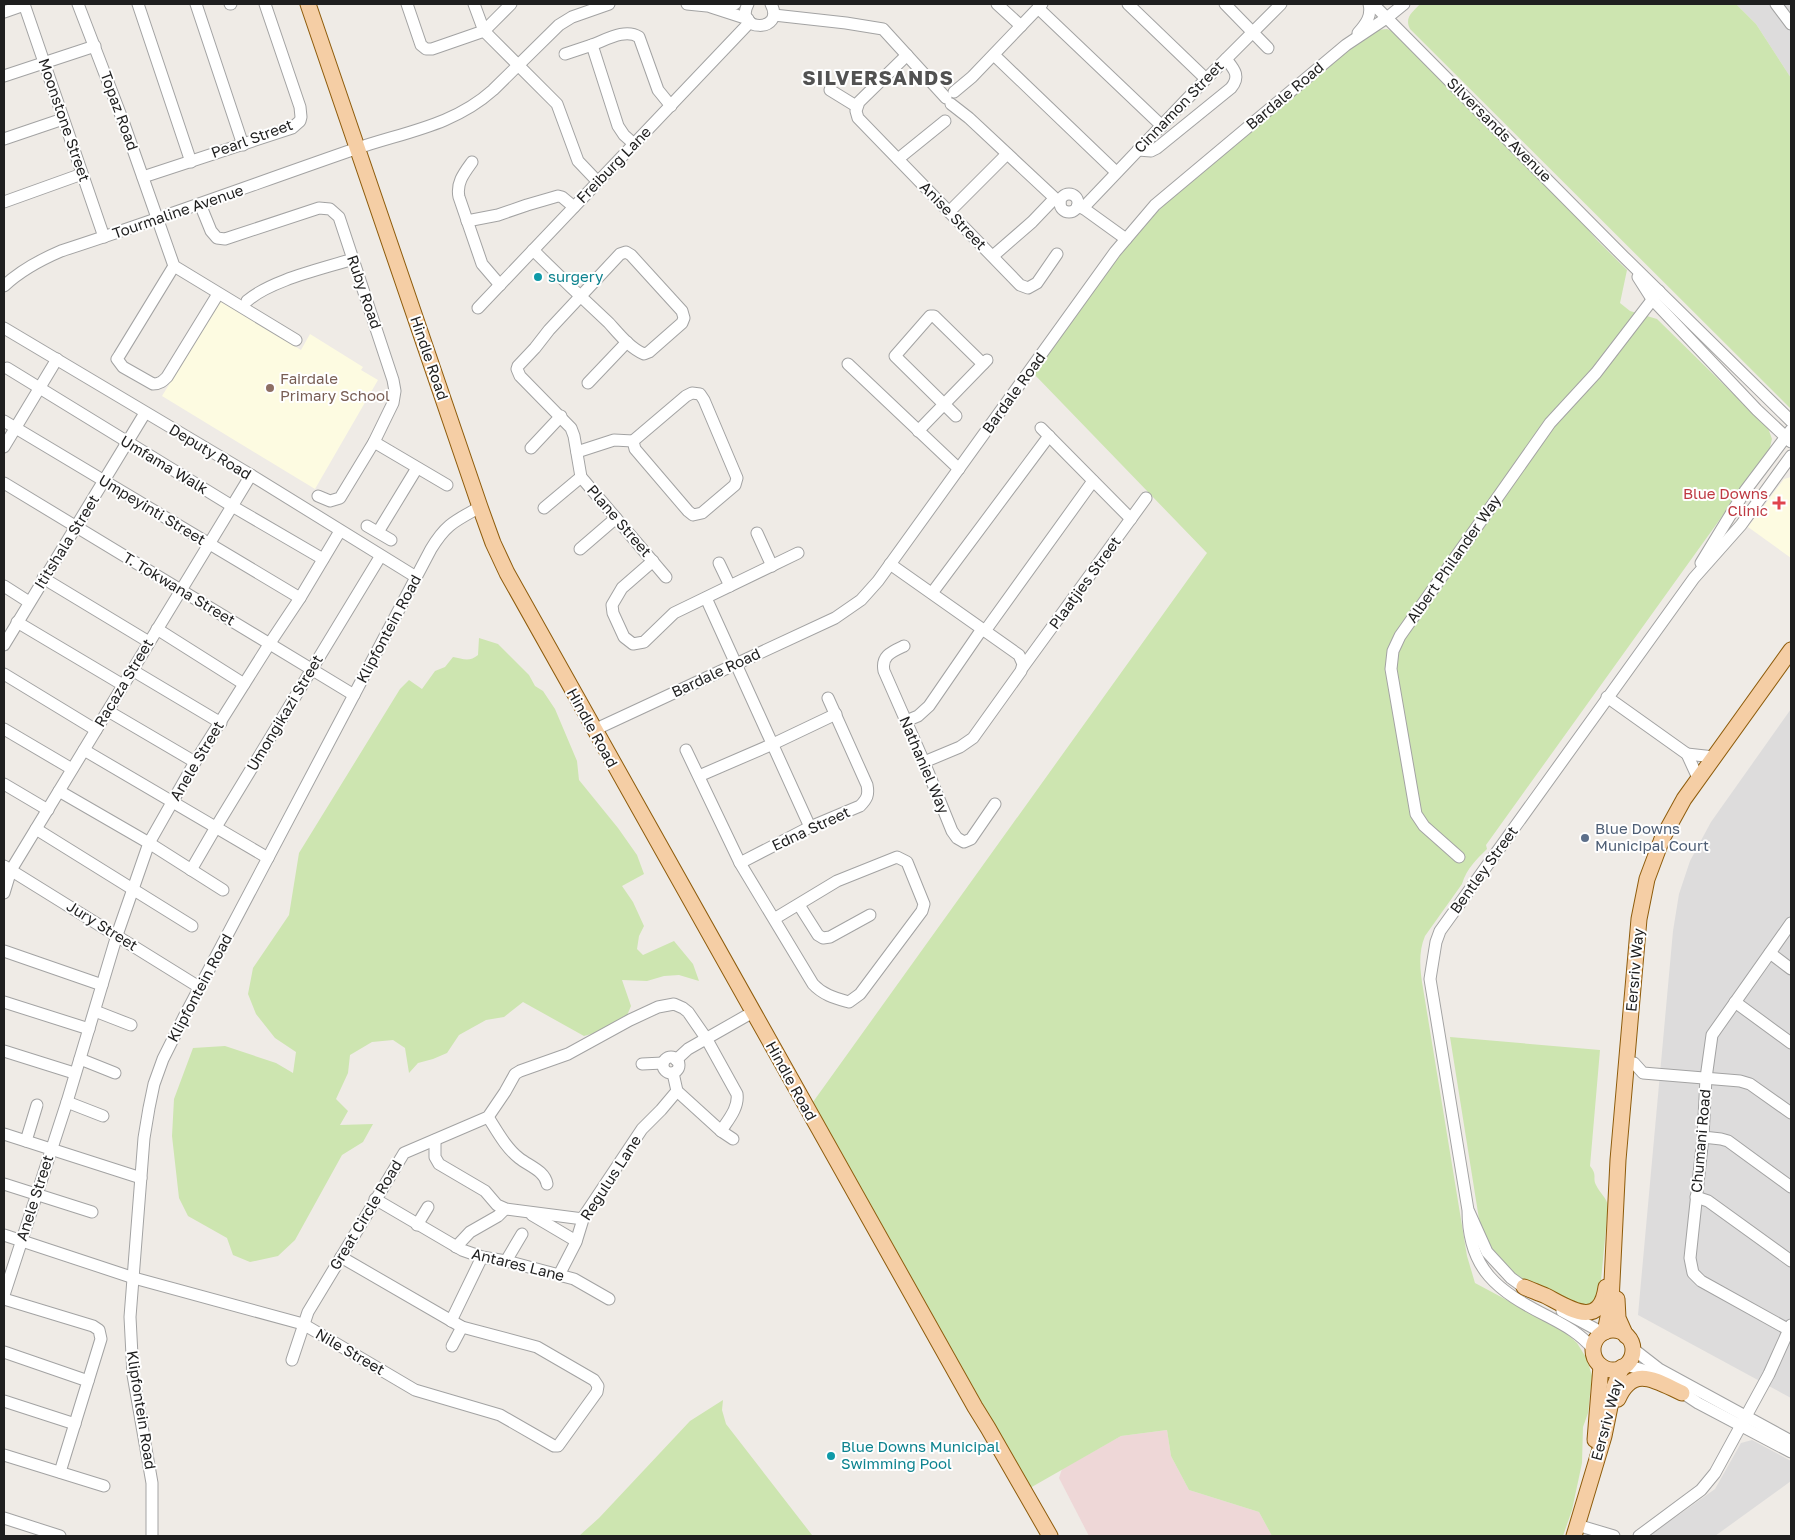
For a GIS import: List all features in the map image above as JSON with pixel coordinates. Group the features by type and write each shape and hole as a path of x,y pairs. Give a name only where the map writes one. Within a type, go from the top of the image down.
{"main road":[{"name":"Hindle Road","path":"308,4 480,507 493,543 507,573 975,1407 1050,1536"},
{"name":"Eersriv Way","path":"1604,1332 1611,1302 1618,1151 1639,919 1647,879 1662,839 1675,813 1698,778 1791,650"},
{"name":"Eersriv Way","path":"1629,1342 1618,1318 1617,1295 1631,1084 1639,1068 1646,922 1654,880 1666,846 1686,810 1791,663"},
{"path":"1524,1287 1578,1312 1588,1313 1601,1304 1605,1296 1608,1269 1613,1254"},
{"path":"1616,1331 1629,1342 1631,1357 1624,1366 1609,1370 1601,1366 1595,1358 1593,1349 1596,1339 1604,1332 1616,1331"},
{"name":"Eersriv Way","path":"1592,1473 1601,1366"},
{"name":"Eersriv Way","path":"1576,1531 1598,1458 1614,1388 1624,1366"},
{"path":"1598,1458 1609,1439 1618,1399 1622,1389 1628,1382 1641,1377 1653,1380 1682,1393"},
{"name":"Hindle Road","path":"975,1407 993,1446 1041,1536"}],"street":[{"path":"4,12 24,4"},
{"name":"Moonstone Street","path":"24,4 104,237"},
{"name":"Topaz Road","path":"78,4 95,46 174,266"},
{"path":"138,4 191,162"},
{"path":"196,4 243,145"},
{"name":"Pearl Street","path":"143,177 292,128 300,121 300,107 265,4"},
{"path":"407,4 421,45 426,49 454,43 484,31 511,4"},
{"path":"474,4 484,31 557,104 578,160 598,182"},
{"name":"Tourmaline Avenue","path":"4,286 19,272 44,258 358,148 458,116 482,100 551,33 566,21 583,12 609,4"},
{"path":"687,4 707,6 734,4"},
{"path":"748,4 746,10 749,21"},
{"path":"997,4 1020,26"},
{"path":"1128,4 1206,79"},
{"path":"1224,4 1268,48"},
{"name":"Cinnamon Street","path":"1080,208 1281,4"},
{"path":"1346,45 1368,20 1369,4"},
{"name":"Silversands Avenue","path":"1373,4 1624,257 1655,295 1757,410 1789,436"},
{"name":"Bardale Road","path":"594,730 819,625 850,608 870,591 1126,239 1155,205 1346,45 1404,4"},
{"path":"1776,4 1791,24"},
{"path":"707,6 758,26 765,25 770,21 775,9 880,28 928,77 953,98 969,118 1057,201"},
{"path":"953,98 1040,6 1162,126"},
{"name":"Freiburg Lane","path":"478,308 671,106 749,21"},
{"path":"565,54 628,33 639,37 660,94 671,106"},
{"path":"592,45 618,126 626,138 634,144"},
{"path":"4,76 95,46"},
{"path":"994,54 1116,172"},
{"path":"830,90 856,106 907,55"},
{"path":"1138,150 1148,152 1158,148 1231,88 1236,80 1236,73 1226,59"},
{"name":"Anise Street","path":"856,106 856,115 859,120 993,256 1016,282 1028,288 1037,283 1057,254"},
{"path":"4,140 63,119"},
{"path":"898,160 944,122"},
{"path":"949,212 1007,154"},
{"path":"472,162 462,176 458,186 459,197 484,267 500,285"},
{"path":"4,202 82,174"},
{"path":"993,256 1064,196 1072,195 1078,201 1080,208 1126,239"},
{"path":"467,221 498,215 558,196 574,207"},
{"name":"Ruby Road","path":"200,204 210,231 217,238 225,240 320,208 330,209 339,217 394,380 395,391 393,403 374,442 340,498 330,501 318,496"},
{"path":"533,250 580,296 638,352 644,354 649,352 682,323 684,318 682,311 631,255 626,252 620,254 580,296"},
{"path":"247,302 254,295 268,287 353,259"},
{"path":"218,294 168,377 158,384 153,384 123,367 117,360 174,266 296,340"},
{"name":"Silversands Avenue","path":"1655,295 1791,421"},
{"name":"Albert Philander Way","path":"1459,858 1424,826 1416,814 1391,670 1393,651 1400,636 1550,423 1596,373 1655,295"},
{"name":"Plane Street","path":"580,296 517,367 517,372 561,416 572,431 581,477 666,577"},
{"path":"918,431 944,404 985,362 934,316 930,316 895,356 944,404 956,416"},
{"name":"Deputy Road","path":"4,328 251,475 380,557 416,577"},
{"path":"588,383 628,342"},
{"path":"4,447 57,359"},
{"path":"848,364 959,469"},
{"name":"Umfama Walk","path":"7,368 232,506 323,559"},
{"path":"577,452 608,441 619,439 634,441 689,394 700,394 736,476 736,483 702,514 693,515 635,449 634,441"},
{"name":"Ititshala Street","path":"4,645 145,413"},
{"path":"531,448 561,416"},
{"name":"Umpeyinti Street","path":"4,421 300,598"},
{"path":"932,593 1045,432 1131,519"},
{"name":"Bentley Street","path":"1694,578 1708,550 1745,491 1789,436"},
{"path":"374,442 446,485"},
{"name":"Bentley Street","path":"1593,1349 1576,1332 1520,1302 1502,1290 1488,1276 1477,1258 1468,1229 1468,1210 1430,979 1436,942 1445,925 1694,578 1741,525 1791,456"},
{"path":"391,540 373,529 417,468"},
{"name":"Racaza Street","path":"4,894 7,868 48,810 251,475"},
{"path":"544,508 581,477"},
{"path":"906,721 918,716 930,706 1093,481"},
{"name":"T. Tokwana Street","path":"4,483 354,694"},
{"name":"Plaatjies Street","path":"924,762 960,747 973,738 1146,498"},
{"name":"Klipfontein Road","path":"152,1536 151,1473 136,1399 130,1317 144,1138 154,1084 163,1059 199,986 440,534 448,525 480,507"},
{"path":"1729,516 1741,525"},
{"path":"580,549 616,518"},
{"name":"Anele Street","path":"4,1297 50,1148 67,1102 74,1073 95,1011 117,935 149,844 195,762 300,598 340,531"},
{"path":"757,533 772,566"},
{"path":"798,553 706,598 810,827"},
{"name":"Umongikazi Street","path":"191,870 380,557"},
{"name":"Plane Street","path":"653,561 622,588 612,605 613,613 624,637 629,643 637,644 644,642 674,612 706,598"},
{"path":"719,563 730,586"},
{"path":"890,564 1019,655 1022,660 1022,669"},
{"path":"43,578 149,642"},
{"path":"4,586 29,602"},
{"path":"17,622 123,685"},
{"path":"157,629 244,684"},
{"name":"Nathaniel Way","path":"904,646 891,652 886,657 883,666 952,830 964,842 975,834 995,804"},
{"path":"132,670 221,723"},
{"path":"4,674 96,730"},
{"path":"1608,697 1687,754 1714,757"},
{"name":"Edna Street","path":"740,863 810,827 860,806 866,800 868,796 867,785 828,698"},
{"path":"108,711 195,762"},
{"path":"698,776 773,744 836,714"},
{"path":"4,728 72,769"},
{"path":"84,750 268,858"},
{"path":"686,750 740,863 813,984 818,990 828,996 849,1002 860,994 922,911 924,904 907,862 897,857 837,882 774,919"},
{"path":"1687,754 1698,778"},
{"path":"5,787 48,810"},
{"path":"59,791 223,890"},
{"path":"36,829 192,926"},
{"name":"Jury Street","path":"7,868 199,986"},
{"path":"799,905 818,935 823,938 870,915"},
{"name":"Chumani Road","path":"1790,1329 1701,1281 1693,1273 1690,1258 1703,1137 1706,1078 1712,1035 1791,923"},
{"path":"4,951 102,985"},
{"path":"1770,953 1791,969"},
{"path":"4,1002 89,1029"},
{"path":"1735,1002 1791,1043"},
{"path":"547,1184 546,1178 542,1173 516,1155 499,1135 488,1117 506,1092 515,1074 568,1054 658,1007 674,1004 684,1008 706,1038 738,1097 731,1117 721,1130"},
{"path":"95,1011 131,1025"},
{"path":"676,1060 688,1049 753,1012"},
{"path":"4,1051 74,1073"},
{"path":"80,1058 116,1073"},
{"path":"673,1073 668,1073 664,1070 663,1064 665,1060 670,1058 676,1060"},
{"path":"673,1073 678,1068 676,1060"},
{"path":"642,1064 663,1064"},
{"path":"1639,1068 1740,1081 1750,1084 1791,1113"},
{"path":"673,1073 677,1091 734,1139"},
{"name":"Regulus Lane","path":"559,1275 576,1241 582,1219 642,1129 677,1091"},
{"path":"67,1102 102,1116"},
{"path":"26,1141 37,1105"},
{"name":"Great Circle Road","path":"292,1360 308,1312 404,1153 488,1117"},
{"path":"4,1134 142,1178"},
{"path":"1703,1137 1728,1141 1791,1186"},
{"path":"435,1140 435,1157 439,1164 485,1191 497,1205 505,1209 582,1219"},
{"path":"4,1184 92,1212"},
{"path":"1696,1197 1708,1201 1791,1261"},
{"name":"Antares Lane","path":"375,1199 456,1247 482,1257 506,1261 581,1282 609,1299"},
{"path":"417,1225 428,1207"},
{"path":"456,1247 470,1232 498,1216 505,1209"},
{"name":"Bentley Street","path":"1468,1210 1487,1252 1503,1270 1538,1299 1604,1332"},
{"path":"531,1213 576,1241"},
{"path":"506,1261 522,1234"},
{"name":"Nile Street","path":"4,1235 134,1278 303,1324 416,1390 494,1413 554,1446 558,1446 596,1392 598,1386 594,1380 542,1349 462,1327"},
{"path":"341,1257 462,1327 452,1346"},
{"path":"451,1321 482,1257"},
{"path":"4,1297 93,1326 99,1330 102,1339 60,1472"},
{"path":"1639,1536 1685,1503 1715,1473 1769,1374 1790,1329"},
{"path":"1629,1342 1659,1368 1791,1452"},
{"path":"4,1352 88,1381"},
{"path":"1624,1366 1643,1370 1682,1393 1791,1441"},
{"path":"4,1402 75,1424"},
{"path":"4,1455 104,1486"},
{"path":"4,1518 60,1536"},
{"path":"1576,1531 1614,1536"}],"shaded area":[{"path":"1736,4 1791,4 1791,78 1756,24"},
{"name":"Fairdale Primary School","path":"220,301 301,350 310,334 363,367 361,370 378,380 315,489 162,396"},
{"name":"Blue Downs Clinic","path":"1791,477 1791,558 1748,527 1784,479"},
{"path":"1791,709 1791,1398 1638,1315 1673,931 1679,894 1690,861 1711,822"},
{"path":"1167,1430 1171,1456 1189,1490 1259,1512 1272,1536 1089,1536 1059,1478 1062,1469 1121,1436"},
{"path":"1752,1440 1791,1461 1791,1481 1715,1536 1649,1536 1715,1489 1741,1443"}],"green space":[{"path":"1420,4 1736,4 1756,24 1791,78 1791,409 1410,29 1408,25 1409,18"},
{"path":"1387,29 1394,32 1573,211 1596,239 1627,270 1620,303 1630,311 1657,319 1768,428 1772,439 1769,451 1486,845 1487,849 1469,869 1462,884 1425,936 1421,948 1422,982 1467,1256 1475,1283 1563,1330 1577,1343 1587,1359 1592,1376 1588,1413 1583,1427 1582,1463 1572,1510 1563,1536 1272,1536 1259,1512 1189,1490 1171,1456 1167,1430 1121,1436 1030,1488 813,1102 1207,553 1034,374 1135,234 1168,201 1346,51 1377,30"},
{"path":"479,638 498,644 529,675 535,686 543,691 555,709 577,761 579,780 637,855 644,874 622,886 633,902 644,926 639,936 637,949 643,955 674,941 693,964 699,981 679,975 664,976 647,981 622,980 631,1006 623,1025 584,1036 523,1002 504,1017 486,1020 459,1035 447,1053 418,1063 409,1073 405,1048 393,1040 372,1042 350,1055 348,1073 336,1099 348,1111 340,1125 373,1124 363,1142 342,1155 295,1240 278,1256 250,1262 233,1255 227,1238 188,1216 179,1198 172,1136 174,1099 193,1048 225,1046 276,1063 293,1073 296,1052 275,1038 256,1014 248,994 253,968 289,915 299,853 400,689 409,680 422,689 435,671 445,667 453,657 472,659 478,655"},
{"path":"1450,1037 1600,1050 1590,1166 1594,1172 1596,1185 1608,1207 1600,1291 1593,1303 1584,1306 1523,1280 1501,1262 1485,1237 1479,1219"},
{"path":"723,1400 722,1410 726,1424 812,1535 579,1536 599,1518 690,1421"}],"place":[{"name":"surgery","path":"538,277"},
{"name":"Fairdale Primary School","path":"270,388"},
{"name":"Blue Downs Clinic","path":"1779,503"},
{"name":"Blue Downs Municipal Court","path":"1585,838"},
{"name":"Blue Downs Municipal Swimming Pool","path":"831,1456"}],"district":[{"name":"SILVERSANDS","path":"878,78"}]}
